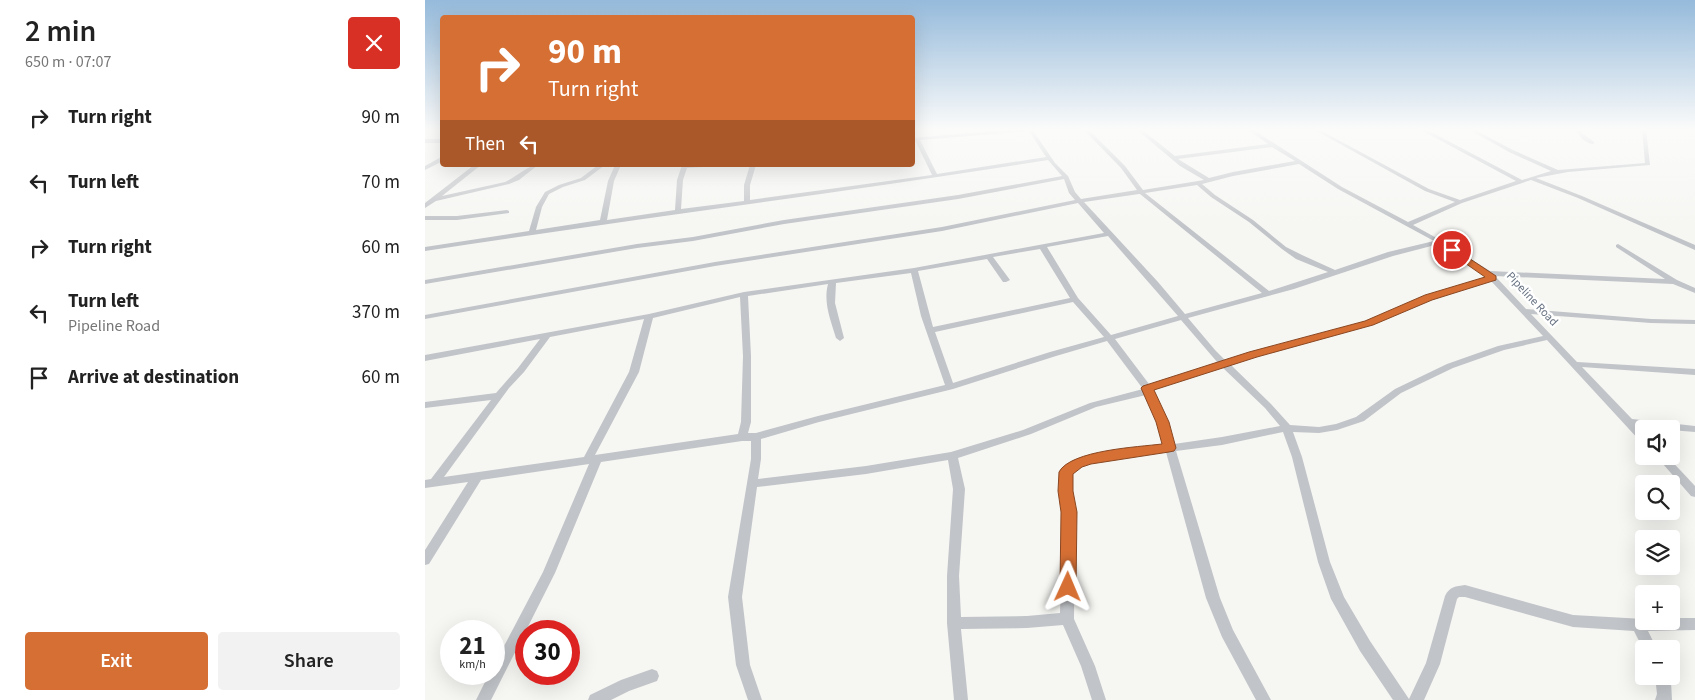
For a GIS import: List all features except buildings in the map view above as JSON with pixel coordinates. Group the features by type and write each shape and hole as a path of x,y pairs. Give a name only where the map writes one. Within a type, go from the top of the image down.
{"street":[{"path":"425,168 436,162"},
{"path":"927,162 935,176"},
{"path":"425,249 1027,162"},
{"path":"1053,162 1066,177 1068,186 1079,201 1223,364 1268,406 1287,428 1297,457 1324,562 1338,599 1365,646 1402,700"},
{"path":"1118,162 1142,193 1267,294"},
{"path":"1178,162 1187,169 1207,180"},
{"path":"425,317 723,263 942,229 1079,201 1142,193 1300,162"},
{"name":"Pipeline Road","path":"1300,162 1340,188 1440,242 1490,276 1635,428"},
{"path":"1375,162 1427,190 1460,202"},
{"path":"1484,162 1520,181"},
{"path":"1535,162 1558,172"},
{"path":"1407,225 1460,202 1529,178 1558,172 1648,164 1648,162"},
{"path":"425,206 476,167"},
{"path":"435,199 517,180 533,167"},
{"path":"532,233 539,207 547,193 583,179 599,167"},
{"path":"603,222 612,184 611,180 617,167"},
{"path":"678,211 680,180 685,167"},
{"path":"747,201 747,185 752,167"},
{"path":"425,282 637,246 693,239 784,222 958,197 1066,177"},
{"path":"1529,178 1581,197 1695,248"},
{"path":"1197,183 1251,221 1284,248 1299,257 1334,272"},
{"path":"425,218 457,218 507,212"},
{"path":"425,358 545,337 744,294 833,283 914,270 1108,234"},
{"path":"429,484 742,437 756,437 819,419 950,387 1053,354 1182,316 1267,294 1391,254 1440,242"},
{"path":"1618,246 1674,282 1695,291"},
{"path":"1043,247 1075,299 1110,338 1148,390 1163,422 1213,598 1227,633 1264,700"},
{"path":"989,257 1006,280"},
{"path":"914,270 930,330 950,387"},
{"path":"752,484 866,470 952,456 1027,432 1093,405 1148,390 1223,364 1369,323 1421,301 1490,276 1674,282"},
{"path":"833,283 830,290 831,299 840,338"},
{"path":"742,437 746,422 747,356 744,294"},
{"path":"930,330 1075,299"},
{"path":"1524,311 1651,321 1695,322"},
{"path":"483,700 505,661 549,573 591,460 634,372 649,316"},
{"path":"429,484 521,370 545,337"},
{"path":"1099,700 1088,666 1067,619 1069,512 1065,491 1066,472 1077,463 1090,459 1222,441 1287,428 1319,430 1337,427 1360,419 1398,391 1450,366 1501,348 1549,337"},
{"path":"1573,364 1695,372"},
{"path":"425,405 499,396"},
{"path":"1629,422 1695,429"},
{"path":"755,700 743,665 735,597 752,484 756,437"},
{"path":"952,456 959,489 953,576 954,623 961,700"},
{"path":"1669,465 1695,493"},
{"path":"425,560 477,477"},
{"path":"1416,700 1433,664 1451,596 1456,592 1465,591 1573,621 1635,625"},
{"path":"954,623 1027,622 1067,619"},
{"path":"1680,624 1695,624"},
{"path":"595,700 625,685 652,676"},
{"path":"1662,700 1665,698 1664,685"}],"route":[{"path":"1068,587 1069,512 1065,491 1066,472 1077,463 1090,459 1169,448 1163,422 1147,388 1253,355 1369,323 1404,307 1463,286 1493,278 1484,270 1452,250"}]}
